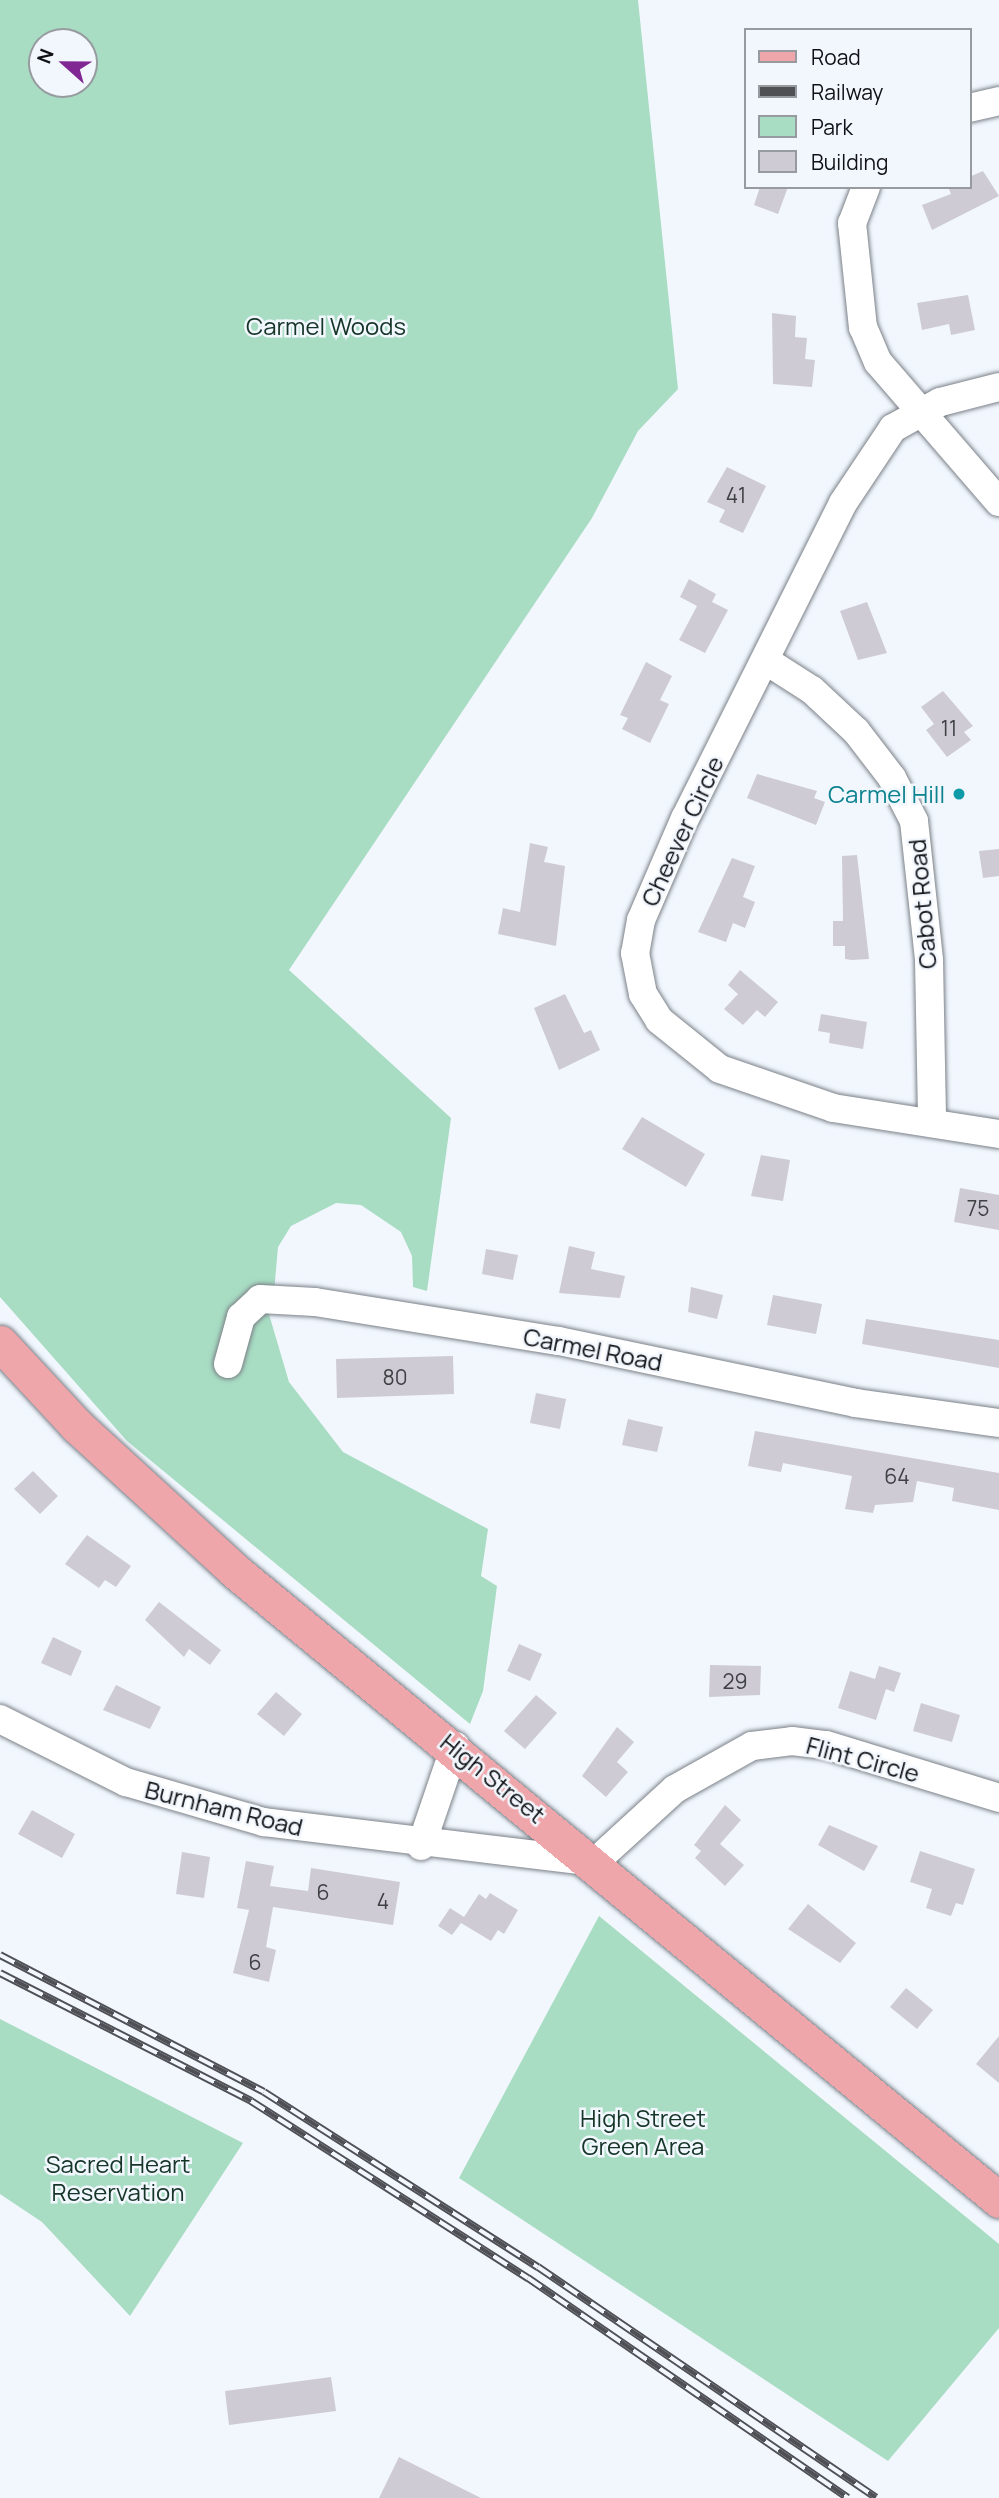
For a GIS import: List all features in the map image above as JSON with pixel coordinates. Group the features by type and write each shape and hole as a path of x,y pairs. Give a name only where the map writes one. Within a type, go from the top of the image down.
{"main road":[{"name":"High Street","path":"0,1343 186,1527 455,1746 999,2200"}],"street":[{"path":"971,108 999,101"},
{"path":"865,189 852,223 863,327 878,362 999,502"},
{"name":"Cheever Circle","path":"999,387 919,411 893,428 843,503 768,662 685,818 641,920 635,953 643,994 683,1044 720,1069 833,1108 999,1134"},
{"name":"Cabot Road","path":"768,662 812,690 856,731 892,778 914,821 928,947 932,1123"},
{"name":"Carmel Road","path":"228,1364 241,1317 260,1299 315,1302 559,1341 856,1403 999,1423"},
{"name":"Burnham Road","path":"0,1718 126,1782 184,1802 264,1822 421,1846 595,1862"},
{"name":"Flint Circle","path":"595,1862 675,1788 752,1746 792,1741 825,1745 999,1798"},
{"path":"421,1846 455,1746"}],"green space":[{"name":"Carmel Woods","path":"0,0 638,0 678,389 638,431 592,518 289,970 451,1118 427,1291 413,1287 412,1256 401,1232 361,1205 336,1203 291,1226 278,1247 273,1304 266,1304 289,1382 343,1452 488,1529 481,1576 497,1586 483,1691 470,1724 127,1441 0,1297"},
{"name":"High Street Green Area","path":"599,1916 999,2244 999,2328 888,2461 459,2178"},
{"name":"Sacred Heart Reservation","path":"0,2019 243,2143 130,2316 42,2222 0,2194"}],"building":[{"path":"983,171 999,196 932,230 922,205 951,194 949,189 971,189 971,176"},
{"path":"759,189 787,189 778,214 754,205"},
{"path":"968,295 975,330 951,335 949,324 922,330 917,303"},
{"path":"772,313 796,316 795,337 807,338 805,359 815,360 812,387 773,384"},
{"path":"727,467 766,486 743,533 719,522 725,510 707,502"},
{"path":"689,579 716,594 712,602 728,610 705,653 679,640 697,606 680,597"},
{"path":"867,602 887,653 858,660 840,611"},
{"path":"646,662 672,676 660,700 669,704 650,743 622,729 628,718 620,715"},
{"path":"943,691 973,726 964,732 971,740 947,757 926,730 934,724 921,707"},
{"path":"757,774 817,791 814,798 825,802 816,825 747,798"},
{"path":"530,843 548,847 544,862 565,866 556,946 498,934 503,908 520,912"},
{"path":"999,849 999,876 983,878 979,851"},
{"path":"857,855 869,959 852,960 845,959 845,946 833,946 833,921 843,921 842,856"},
{"path":"732,858 755,866 743,897 755,902 745,928 733,923 726,942 698,932"},
{"path":"740,970 778,1002 765,1017 757,1010 743,1025 724,1009 738,994 728,985"},
{"path":"565,994 584,1033 591,1030 600,1050 559,1070 534,1008"},
{"path":"821,1014 867,1022 863,1049 829,1043 830,1033 818,1031"},
{"path":"642,1117 705,1154 686,1187 622,1149"},
{"path":"761,1155 790,1160 783,1201 751,1196"},
{"path":"960,1188 999,1195 999,1230 954,1222"},
{"path":"569,1246 595,1252 591,1269 625,1276 620,1298 559,1293"},
{"path":"486,1249 518,1255 513,1280 482,1274"},
{"path":"691,1287 723,1295 717,1319 688,1312"},
{"path":"773,1295 822,1304 816,1334 767,1325"},
{"path":"866,1319 999,1340 999,1368 862,1344"},
{"path":"453,1356 454,1394 337,1398 336,1359"},
{"path":"536,1393 566,1399 560,1429 530,1423"},
{"path":"628,1419 663,1427 657,1452 622,1445"},
{"path":"755,1431 999,1473 999,1510 952,1501 954,1488 917,1481 913,1502 875,1505 873,1513 845,1509 852,1476 783,1463 781,1472 748,1466"},
{"path":"33,1471 58,1496 40,1514 14,1489"},
{"path":"87,1535 131,1566 116,1587 105,1580 99,1588 65,1564"},
{"path":"159,1602 221,1650 210,1665 189,1649 184,1657 145,1620"},
{"path":"53,1637 82,1651 71,1676 41,1663"},
{"path":"519,1644 542,1654 530,1681 507,1671"},
{"path":"710,1665 761,1666 760,1695 709,1697"},
{"path":"879,1666 901,1673 894,1692 886,1689 876,1720 838,1708 850,1671 875,1679"},
{"path":"116,1685 161,1707 150,1729 103,1710"},
{"path":"276,1692 302,1714 284,1736 257,1714"},
{"path":"536,1695 557,1713 525,1749 504,1731"},
{"path":"921,1703 960,1715 952,1742 913,1731"},
{"path":"617,1727 634,1742 617,1762 628,1772 606,1797 582,1776"},
{"path":"725,1805 741,1820 720,1844 744,1865 725,1886 695,1858 701,1851 694,1845"},
{"path":"32,1810 75,1834 62,1858 18,1834"},
{"path":"829,1825 878,1846 864,1871 818,1845"},
{"path":"920,1851 975,1869 963,1905 956,1903 951,1916 926,1908 932,1889 910,1882"},
{"path":"182,1852 210,1857 204,1898 176,1894"},
{"path":"246,1861 274,1866 270,1886 308,1891 311,1868 400,1882 393,1925 273,1907 266,1947 276,1950 269,1982 233,1973 249,1910 237,1908"},
{"path":"490,1893 518,1910 504,1934 498,1930 491,1941 461,1923 452,1935 438,1926 450,1908 464,1917 479,1894 486,1899"},
{"path":"808,1904 856,1943 840,1963 788,1929"},
{"path":"906,1988 933,2010 917,2029 890,2007"},
{"path":"999,2036 999,2083 976,2064"},
{"path":"331,2377 336,2411 229,2425 225,2391"},
{"path":"399,2457 481,2498 379,2498"}],"railway":[{"path":"0,1955 264,2092 538,2267 876,2498"},
{"path":"0,1973 251,2101 528,2278 848,2498"}],"place":[{"name":"Carmel Hill","path":"959,794"}]}
